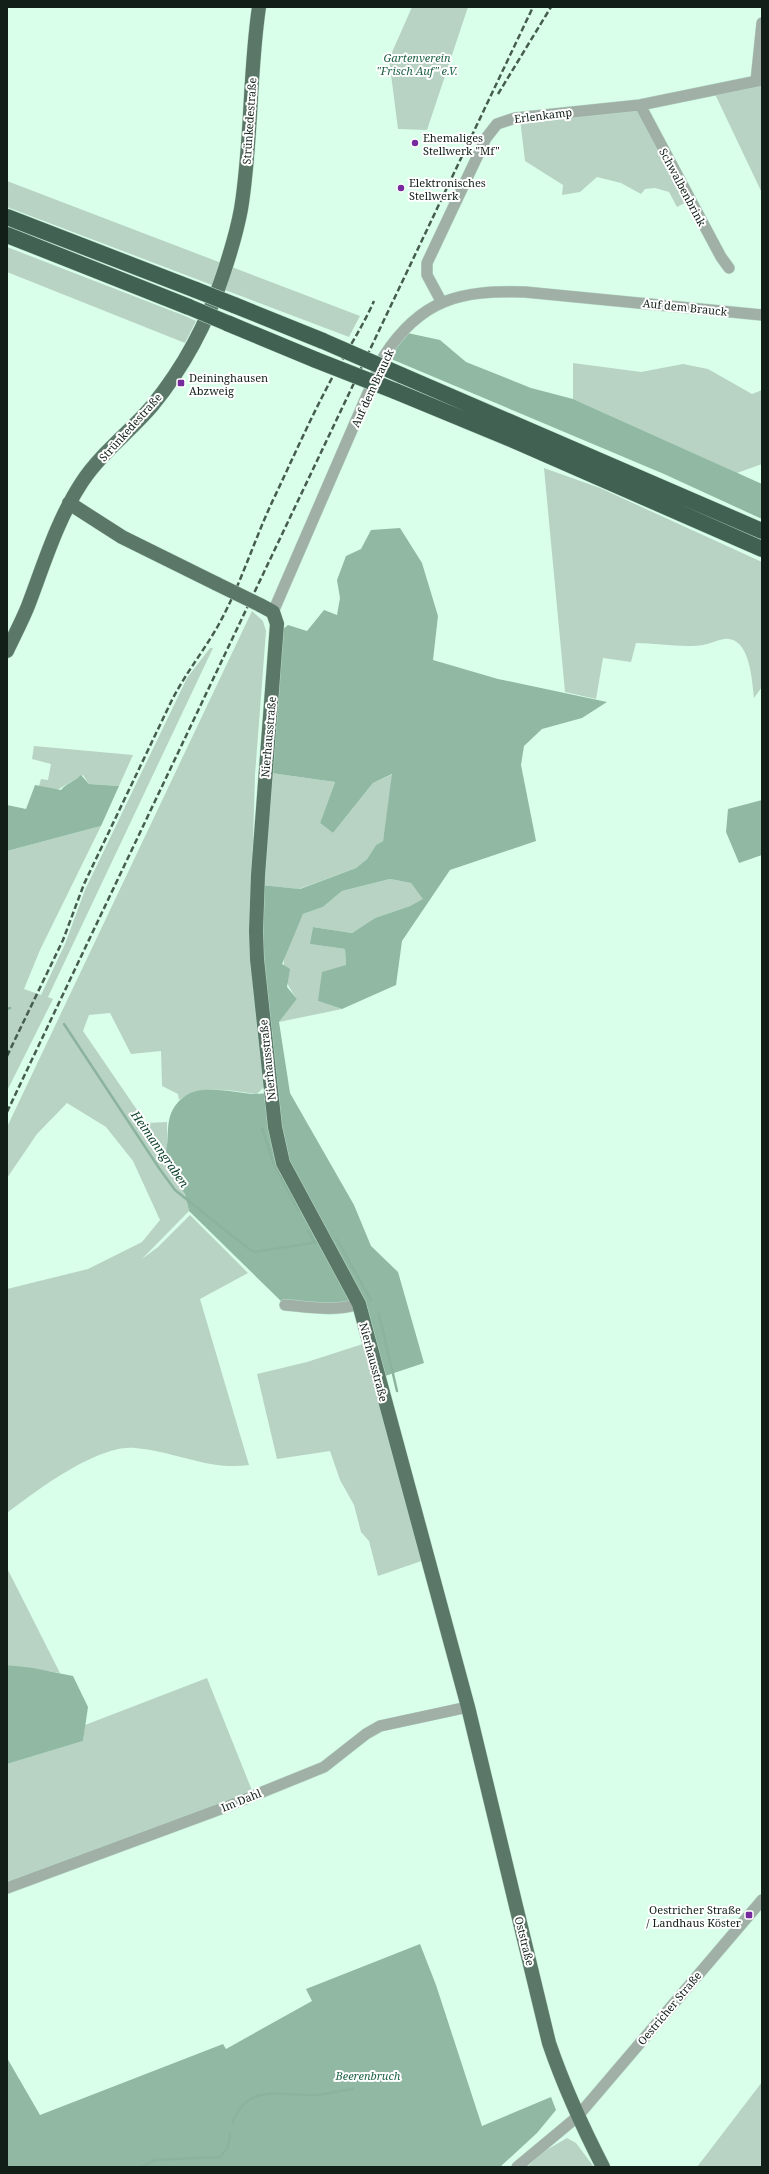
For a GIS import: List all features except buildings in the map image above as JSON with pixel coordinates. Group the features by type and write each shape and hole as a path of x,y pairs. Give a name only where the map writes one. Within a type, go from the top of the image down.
{"highway":[{"path":"7,217 323,341 762,531"},
{"path":"7,234 518,442 762,549"}],"main road":[{"name":"Strünkedestraße","path":"7,651 27,608 55,534 69,503 97,463 152,406 173,376 207,315 222,276 240,210 247,156 253,56 258,7"},
{"path":"69,503 122,537 260,604 273,612"},
{"name":"Nierhausstraße","path":"273,612 276,624 276,635 258,867 256,931 257,958 275,1127 284,1163 359,1304 468,1707"},
{"name":"Oststraße","path":"468,1707 550,2043 562,2082 577,2117 603,2167"}],"street":[{"path":"759,80 762,22"},
{"name":"Erlenkamp","path":"441,301 427,275 427,263 491,130 497,124 514,118 640,105 759,80"},
{"name":"Schwalbenbrink","path":"640,105 721,257 729,268"},
{"name":"Auf dem Brauck","path":"273,612 384,356 391,345 416,318 441,301 466,294 482,292 525,292 762,315"},
{"path":"285,1305 330,1308 350,1307 359,1304"},
{"name":"Im Dahl","path":"7,1888 223,1808 324,1767 366,1734 380,1726 468,1707"},
{"name":"Oestricher Straße","path":"517,2167 577,2117 762,1900"}],"green space":[{"name":"Gartenverein \"Frisch Auf\" e.V.","path":"412,7 468,7 427,130 398,129 389,59"},
{"path":"762,81 762,193 714,92"},
{"path":"640,106 690,200 677,207 669,192 655,188 645,189 641,194 621,183 597,177 580,192 562,195 563,185 525,161 520,119"},
{"path":"7,181 360,316 349,337 7,207"},
{"path":"7,247 196,321 185,343 7,272"},
{"path":"403,332 440,340 466,362 531,388 573,399 762,484 762,519 664,474 384,356"},
{"path":"573,363 641,372 683,364 708,369 752,394 762,390 762,464 737,473 573,399"},
{"path":"544,468 600,488 762,562 762,687 754,698 748,661 744,652 739,644 733,640 724,639 695,646 636,643 631,662 603,658 596,699 565,692"},
{"path":"400,528 422,563 438,616 433,660 498,679 607,702 582,718 542,729 524,746 521,765 536,841 450,870 402,941 396,985 342,1009 318,1001 322,972 346,965 345,949 310,944 313,927 352,933 375,918 410,906 423,899 411,883 390,879 342,891 323,907 303,914 282,964 290,969 287,987 297,999 279,1022 290,1093 354,1205 371,1246 398,1272 424,1363 379,1378 359,1305 285,1305 189,1211 185,1194 161,1161 165,1156 171,1113 175,1106 183,1098 202,1090 223,1090 255,1094 274,1092 259,938 261,885 300,889 356,868 367,859 376,845 383,841 392,774 373,783 333,833 320,823 335,782 271,773 282,630 288,625 307,631 324,610 337,615 340,598 337,580 346,556 361,549 371,530"},
{"path":"252,611 263,621 266,631 255,775 251,908 265,1086 257,1094 226,1090 207,1090 197,1091 179,1100 178,1094 162,1086 161,1051 131,1054 110,1013 89,1015 83,1031 146,1123 167,1122 167,1150 161,1161 185,1194 189,1211 142,1259 158,1247 190,1215 248,1273 200,1299 249,1465 220,1465 149,1450 135,1448 120,1449 103,1453 68,1471 7,1513 7,1289 88,1269 142,1242 160,1220 133,1161 106,1127 67,1103 37,1134 7,1178 7,1127"},
{"path":"210,648 213,648 48,997 53,999 7,1091 7,851 101,826 40,950 24,989 41,995 65,944 85,890 187,678"},
{"path":"34,746 133,755 119,786 89,784 83,775 57,790 39,786 41,779 48,780 51,764 32,759"},
{"path":"271,773 335,782 320,823 333,833 373,783 393,774 383,841 376,845 367,859 356,868 299,889 261,885"},
{"path":"81,775 89,784 119,786 101,826 7,851 7,805 26,809 35,785 61,790"},
{"path":"762,800 762,855 739,863 726,832 728,809"},
{"path":"390,879 411,883 424,899 410,906 375,918 352,933 313,927 311,944 345,949 346,965 318,1001 342,1009 279,1022 297,999 289,987 285,976 284,966 288,947 303,914 323,907 342,891"},
{"path":"369,1342 433,1557 378,1576 369,1541 361,1532 354,1505 340,1480 330,1451 277,1459 257,1374 307,1362"},
{"path":"7,1568 60,1673 7,1665"},
{"path":"7,1665 33,1668 73,1676 88,1707 83,1741 7,1764"},
{"path":"207,1678 253,1793 7,1885 7,1764 83,1741 85,1725"},
{"name":"Beerenbruch","path":"420,1944 436,1985 482,2126 551,2097 556,2110 537,2133 500,2167 7,2167 7,2058 40,2115 223,2044 226,2049 312,2001 306,1989"},
{"path":"762,2082 762,2167 697,2167"},
{"path":"567,2138 576,2143 594,2167 527,2167 543,2152"}],"waterway":[{"name":"Heimanngraben","path":"64,1024 175,1190 249,1249 255,1252 317,1242"},
{"path":"262,1128 273,1162 298,1210"},
{"path":"308,1231 315,1243"},
{"name":"Heimanngraben","path":"337,1240 371,1300"},
{"name":"Heimanngraben","path":"379,1314 397,1391"},
{"path":"233,2122 239,2109 247,2101 256,2096 278,2093 318,2095 353,2089"},
{"path":"141,2167 155,2160 220,2157 228,2147 230,2134"}],"railway":[{"path":"7,1112 533,7"},
{"path":"498,94 551,7"},
{"path":"7,1056 63,940 84,884 170,704 181,683 213,634 227,609 267,514 309,423 374,301"}],"place":[{"name":"Ehemaliges Stellwerk \"Mf\"","path":"415,143"},
{"name":"Elektronisches Stellwerk","path":"401,188"},
{"name":"Deininghausen Abzweig","path":"181,383"},
{"name":"Oestricher Straße / Landhaus Köster","path":"749,1915"}]}
